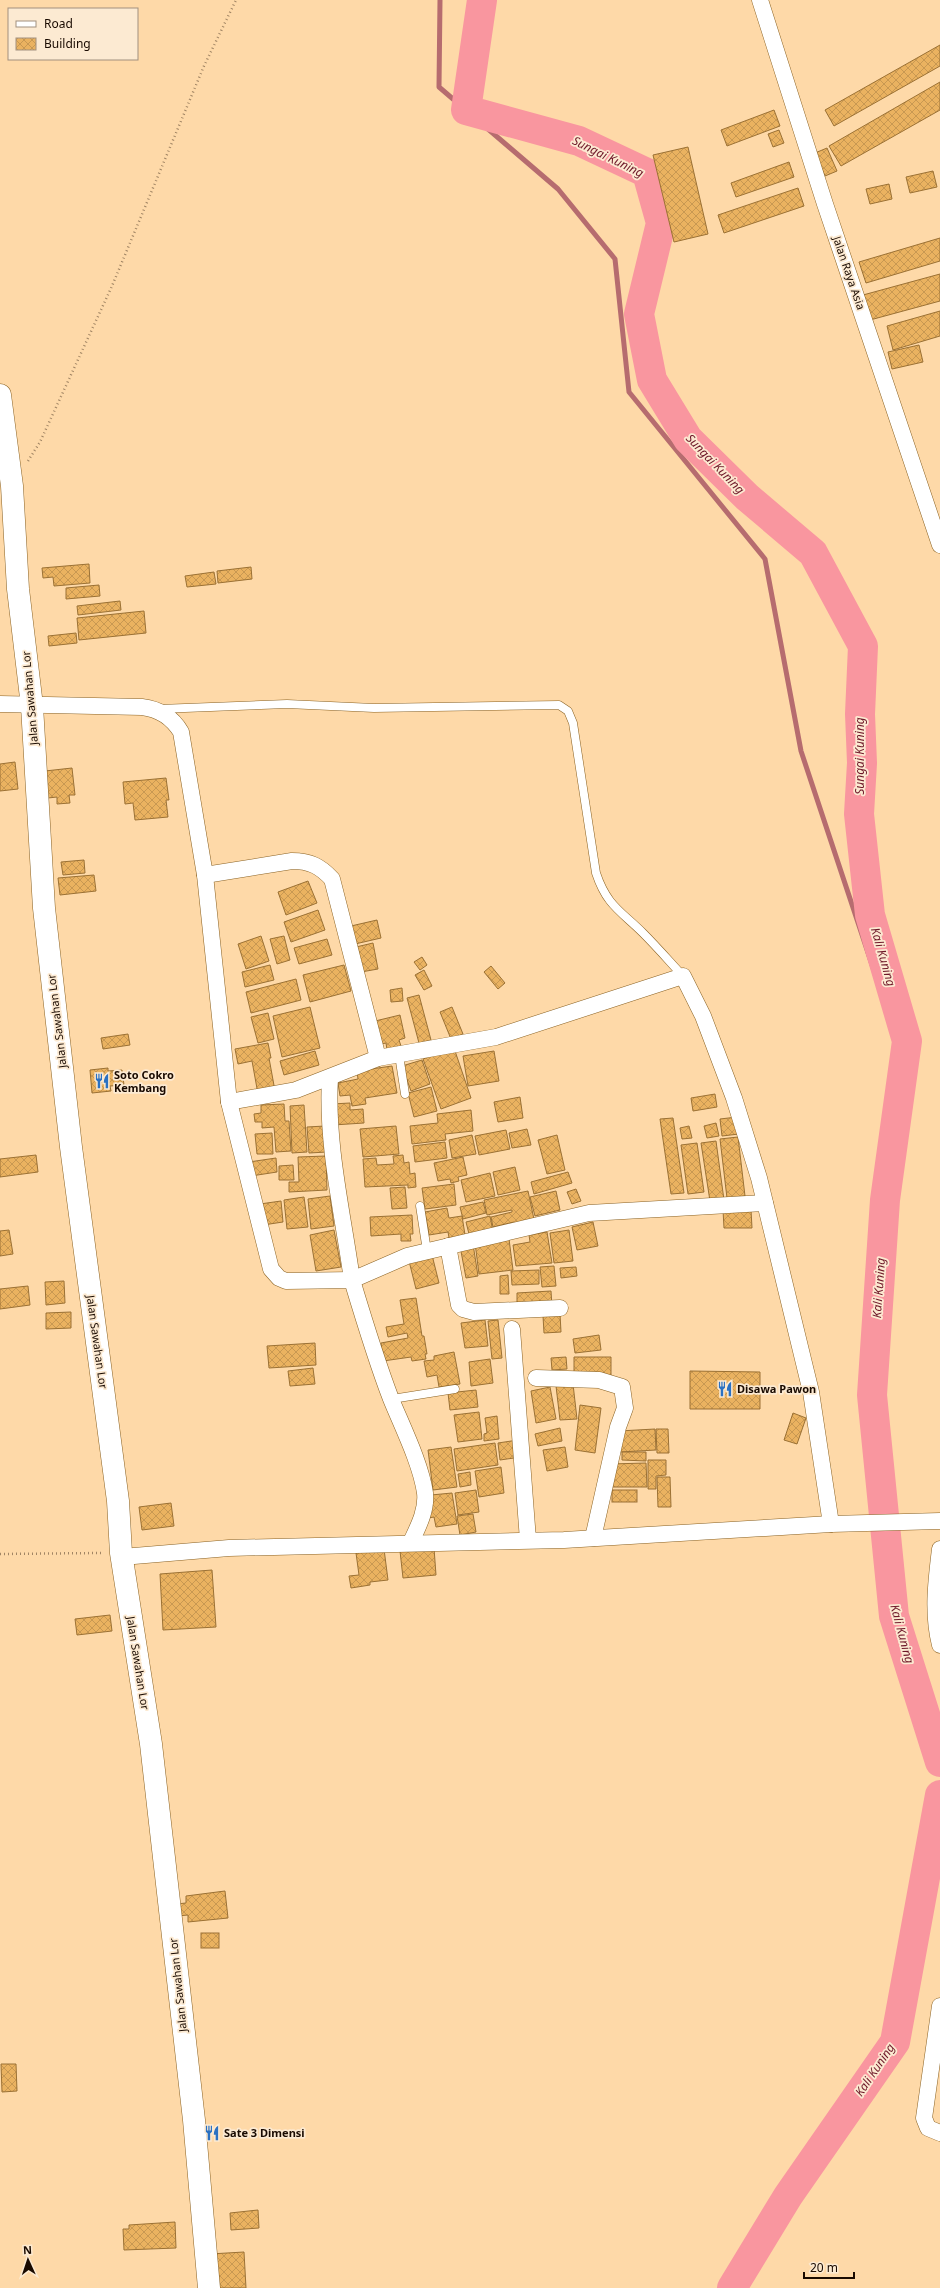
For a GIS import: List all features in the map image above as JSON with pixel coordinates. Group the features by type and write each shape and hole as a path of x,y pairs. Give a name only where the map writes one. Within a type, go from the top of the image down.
{"main road":[{"name":"Jalan Sawahan Lor","path":"0,395 12,486 18,589 32,706 44,908 71,1147 118,1501 121,1555 151,1744 194,2120 209,2288"}],"street":[{"name":"Jalan Raya Asia","path":"760,0 825,204 940,545"},
{"path":"0,704 32,706 142,707 154,709 168,717 181,732 205,875 229,1102 271,1269 279,1278 286,1281 352,1280 407,1256 518,1231 588,1213 765,1203"},
{"path":"205,875 292,860 306,861 321,867 332,879 378,1058"},
{"path":"229,1102 296,1090 378,1058 496,1037 683,976 702,1016 734,1098 759,1178 811,1392 831,1524"},
{"path":"330,1078 328,1107 331,1137 352,1280 376,1360 414,1457 425,1493 425,1507 411,1542"},
{"path":"448,1246 460,1305 463,1310 474,1312 560,1308"},
{"path":"512,1329 528,1540"},
{"path":"536,1378 599,1380 622,1387 625,1408 618,1427 593,1538"},
{"path":"121,1555 229,1548 593,1538 831,1524 940,1521"},
{"path":"940,1549 935,1597 936,1627 940,1645"},
{"path":"940,2013 924,2118 928,2128 940,2133"}],"lane":[{"path":"154,709 287,704 374,708 559,705 568,710 573,723 596,873 602,892 617,911 642,932 683,976"},
{"path":"399,1055 405,1094"},
{"path":"420,1206 426,1251"},
{"path":"392,1399 455,1389"}],"path":[{"path":"12,486 40,442 112,286 204,66 236,0"},
{"path":"0,1554 121,1555"}],"building":[{"path":"940,45 940,66 834,126 825,110"},
{"path":"940,82 940,110 841,166 829,146"},
{"path":"774,110 780,126 727,146 721,130"},
{"path":"779,130 784,143 773,147 768,134"},
{"path":"688,147 708,234 674,242 653,155"},
{"path":"827,148 837,171 825,176 815,153"},
{"path":"789,162 794,177 736,197 731,183"},
{"path":"933,171 937,187 910,193 906,177"},
{"path":"889,184 892,199 870,204 866,189"},
{"path":"798,188 804,206 724,233 718,215"},
{"path":"940,238 940,261 866,283 859,262"},
{"path":"940,274 940,301 870,320 863,295"},
{"path":"940,311 940,336 893,350 887,326"},
{"path":"919,345 923,362 892,369 888,352"},
{"path":"89,564 90,583 54,586 53,577 43,578 42,568"},
{"path":"251,567 252,579 218,583 217,571"},
{"path":"214,572 216,584 187,587 185,576"},
{"path":"99,585 100,596 66,599 66,588"},
{"path":"120,601 121,610 78,615 77,606"},
{"path":"144,611 146,633 79,640 77,618"},
{"path":"76,633 77,643 49,646 48,636"},
{"path":"15,762 18,789 0,791 0,764"},
{"path":"72,768 75,795 69,795 70,803 57,804 57,797 48,798 45,771"},
{"path":"166,778 169,800 166,800 168,817 135,820 133,803 125,804 123,782"},
{"path":"84,860 85,873 63,875 61,862"},
{"path":"94,875 96,891 60,895 58,878"},
{"path":"308,881 317,903 286,915 278,892"},
{"path":"318,910 325,930 291,942 284,922"},
{"path":"377,920 381,938 355,944 351,926"},
{"path":"261,936 269,961 246,969 238,944"},
{"path":"284,936 290,960 277,964 270,939"},
{"path":"327,939 332,955 299,964 294,948"},
{"path":"373,943 378,969 361,972 356,947"},
{"path":"422,957 427,965 420,970 414,962"},
{"path":"270,965 274,980 245,987 242,972"},
{"path":"344,965 351,991 310,1002 303,975"},
{"path":"491,966 505,983 498,989 484,972"},
{"path":"424,970 432,986 424,990 415,975"},
{"path":"296,979 301,1000 251,1013 246,992"},
{"path":"402,988 403,1001 391,1002 390,990"},
{"path":"419,995 431,1040 419,1043 407,998"},
{"path":"310,1007 320,1048 282,1057 273,1016"},
{"path":"452,1007 463,1034 451,1039 440,1012"},
{"path":"268,1013 274,1039 258,1043 251,1017"},
{"path":"400,1015 405,1038 399,1040 401,1046 387,1050 386,1043 377,1045 371,1022"},
{"path":"128,1034 130,1045 103,1049 101,1038"},
{"path":"268,1043 275,1091 258,1094 252,1061 238,1064 235,1049"},
{"path":"454,1048 471,1098 441,1109 423,1059"},
{"path":"315,1051 319,1065 284,1075 280,1061"},
{"path":"494,1051 499,1081 468,1086 463,1056"},
{"path":"422,1060 430,1084 411,1091 402,1066"},
{"path":"392,1066 397,1093 365,1098 366,1104 352,1106 350,1095 340,1096 338,1083 358,1079 357,1071"},
{"path":"108,1068 108,1071 122,1070 124,1085 110,1086 111,1091 92,1093 90,1070"},
{"path":"431,1087 437,1111 414,1117 408,1093"},
{"path":"715,1094 717,1107 693,1111 691,1098"},
{"path":"520,1097 523,1118 498,1122 494,1102"},
{"path":"350,1103 350,1110 363,1109 364,1123 333,1125 332,1104"},
{"path":"284,1104 285,1121 289,1121 291,1151 276,1152 274,1127 262,1128 262,1122 255,1122 254,1114 261,1113 261,1105"},
{"path":"304,1105 307,1152 292,1153 290,1106"},
{"path":"471,1110 473,1131 445,1134 446,1140 412,1144 410,1126 438,1123 437,1114"},
{"path":"737,1117 739,1134 722,1136 720,1119"},
{"path":"673,1118 684,1193 671,1194 660,1119"},
{"path":"716,1123 719,1136 707,1138 704,1126"},
{"path":"325,1126 327,1152 309,1153 307,1127"},
{"path":"396,1126 399,1154 363,1157 360,1129"},
{"path":"689,1126 692,1138 682,1139 680,1128"},
{"path":"527,1129 531,1145 512,1148 509,1133"},
{"path":"506,1130 510,1149 479,1155 475,1136"},
{"path":"272,1133 273,1154 257,1154 255,1134"},
{"path":"472,1135 476,1154 452,1158 449,1140"},
{"path":"557,1135 565,1170 547,1174 538,1140"},
{"path":"738,1137 745,1196 727,1198 720,1139"},
{"path":"716,1141 724,1200 710,1201 701,1143"},
{"path":"445,1142 447,1158 415,1162 413,1146"},
{"path":"697,1143 704,1192 688,1194 681,1145"},
{"path":"36,1155 38,1172 0,1177 0,1159"},
{"path":"403,1155 404,1163 409,1162 410,1174 415,1173 416,1187 408,1188 408,1185 365,1187 363,1159 376,1158 377,1165 394,1164 393,1156"},
{"path":"326,1156 327,1190 289,1192 289,1182 299,1182 298,1157"},
{"path":"463,1157 467,1175 458,1177 459,1181 451,1183 450,1179 438,1181 434,1163"},
{"path":"276,1158 277,1172 251,1176 249,1162"},
{"path":"293,1165 294,1180 279,1180 279,1166"},
{"path":"515,1167 520,1190 498,1195 493,1172"},
{"path":"568,1172 572,1183 534,1194 531,1182"},
{"path":"490,1173 495,1196 466,1202 461,1180"},
{"path":"454,1184 456,1205 425,1209 422,1188"},
{"path":"405,1187 407,1208 392,1209 390,1188"},
{"path":"576,1189 581,1201 572,1204 567,1192"},
{"path":"528,1191 535,1224 516,1228 514,1222 493,1227 491,1217 512,1212 512,1210 487,1215 484,1200"},
{"path":"556,1191 560,1210 535,1216 530,1197"},
{"path":"330,1196 334,1226 311,1229 308,1199"},
{"path":"304,1197 308,1227 287,1229 284,1200"},
{"path":"281,1201 283,1222 263,1225 260,1204"},
{"path":"483,1202 486,1213 463,1219 460,1207"},
{"path":"447,1208 449,1218 462,1216 466,1241 450,1243 448,1232 429,1235 425,1212"},
{"path":"723,1210 751,1210 752,1228 724,1228"},
{"path":"412,1215 413,1234 410,1234 411,1241 401,1241 401,1234 371,1236 370,1217"},
{"path":"490,1216 493,1232 470,1238 466,1222"},
{"path":"593,1222 598,1246 577,1250 572,1227"},
{"path":"9,1230 13,1254 0,1256 0,1231"},
{"path":"334,1230 341,1267 316,1271 310,1235"},
{"path":"569,1230 573,1261 554,1263 550,1233"},
{"path":"547,1232 552,1263 516,1266 513,1245 530,1242 529,1235"},
{"path":"509,1239 513,1270 479,1274 475,1243"},
{"path":"473,1244 478,1276 466,1278 460,1246"},
{"path":"431,1251 439,1283 416,1289 408,1257"},
{"path":"554,1266 556,1286 542,1287 540,1267"},
{"path":"576,1267 577,1276 561,1278 560,1268"},
{"path":"539,1270 539,1284 512,1285 511,1271"},
{"path":"508,1275 509,1294 500,1294 500,1276"},
{"path":"64,1281 65,1303 46,1305 45,1282"},
{"path":"28,1286 30,1305 0,1309 0,1289"},
{"path":"551,1291 552,1307 517,1309 517,1293"},
{"path":"416,1298 422,1336 424,1336 427,1354 425,1354 426,1359 412,1361 411,1357 383,1361 381,1343 408,1338 407,1333 388,1337 386,1327 404,1324 400,1300"},
{"path":"71,1312 71,1328 46,1329 46,1313"},
{"path":"560,1314 561,1332 544,1333 543,1316"},
{"path":"485,1320 488,1346 465,1348 461,1323"},
{"path":"498,1320 502,1358 492,1359 488,1321"},
{"path":"599,1335 601,1350 575,1353 573,1339"},
{"path":"315,1343 316,1365 269,1368 267,1346"},
{"path":"454,1352 460,1384 439,1387 437,1375 427,1377 424,1361 434,1360 434,1356"},
{"path":"566,1357 567,1369 552,1370 551,1358"},
{"path":"574,1357 611,1357 611,1376 574,1377"},
{"path":"490,1359 493,1383 471,1386 469,1362"},
{"path":"313,1368 315,1384 290,1386 288,1371"},
{"path":"690,1371 760,1372 760,1409 690,1409"},
{"path":"573,1384 577,1419 560,1420 556,1386"},
{"path":"550,1387 556,1419 536,1423 531,1391"},
{"path":"476,1390 478,1407 450,1410 448,1393"},
{"path":"580,1405 601,1408 595,1453 575,1450"},
{"path":"479,1412 482,1439 458,1442 454,1415"},
{"path":"793,1413 806,1418 797,1444 784,1440"},
{"path":"497,1416 499,1439 484,1441 484,1434 487,1433 485,1418"},
{"path":"560,1428 562,1441 538,1446 535,1434"},
{"path":"655,1429 656,1450 620,1452 619,1431"},
{"path":"656,1429 668,1429 669,1453 657,1453"},
{"path":"518,1440 521,1457 500,1460 498,1443"},
{"path":"495,1443 498,1465 457,1471 454,1449"},
{"path":"451,1447 457,1487 433,1490 428,1450"},
{"path":"565,1447 568,1467 547,1471 543,1450"},
{"path":"622,1452 646,1452 646,1461 622,1460"},
{"path":"648,1460 666,1460 666,1475 656,1476 656,1489 648,1489"},
{"path":"646,1463 647,1487 611,1487 610,1464"},
{"path":"501,1467 504,1493 479,1497 475,1471"},
{"path":"470,1472 471,1485 460,1487 458,1474"},
{"path":"657,1477 670,1477 671,1507 658,1507"},
{"path":"476,1490 479,1512 458,1515 455,1493"},
{"path":"612,1490 637,1490 637,1502 612,1502"},
{"path":"452,1493 457,1524 436,1527 434,1517 428,1518 431,1495"},
{"path":"171,1503 174,1526 142,1530 139,1507"},
{"path":"473,1514 476,1532 460,1535 457,1516"},
{"path":"434,1548 436,1575 403,1578 400,1551"},
{"path":"384,1549 388,1580 370,1582 370,1585 351,1588 349,1576 359,1575 356,1553"},
{"path":"212,1570 216,1627 163,1630 160,1574"},
{"path":"110,1615 112,1631 77,1635 75,1619"},
{"path":"225,1891 228,1918 188,1922 188,1915 177,1916 176,1904 186,1903 186,1896"},
{"path":"201,1933 219,1933 219,1948 201,1948"},
{"path":"1,2064 16,2064 17,2091 2,2092"},
{"path":"258,2210 259,2228 231,2230 230,2213"},
{"path":"175,2222 176,2248 124,2250 123,2229 129,2229 129,2225"},
{"path":"244,2252 246,2288 212,2288 210,2254"}],"waterway":[{"path":"440,0 439,87 558,189 615,259 629,392 765,559 801,751 898,1043 898,1056"},
{"name":"Sungai Kuning","path":"482,0 466,110 579,141 647,173 661,223 639,314 652,380 688,439 747,497 813,553 863,646 860,714 862,763 859,814 870,915 907,1041 885,1200 872,1395 894,1616 940,1762"},
{"name":"Kali Kuning","path":"732,2288 788,2196 895,2042 940,1795"}],"place":[{"name":"Soto Cokro Kembang","path":"102,1081"},
{"name":"Disawa Pawon","path":"725,1389"},
{"name":"Sate 3 Dimensi","path":"212,2133"}]}
